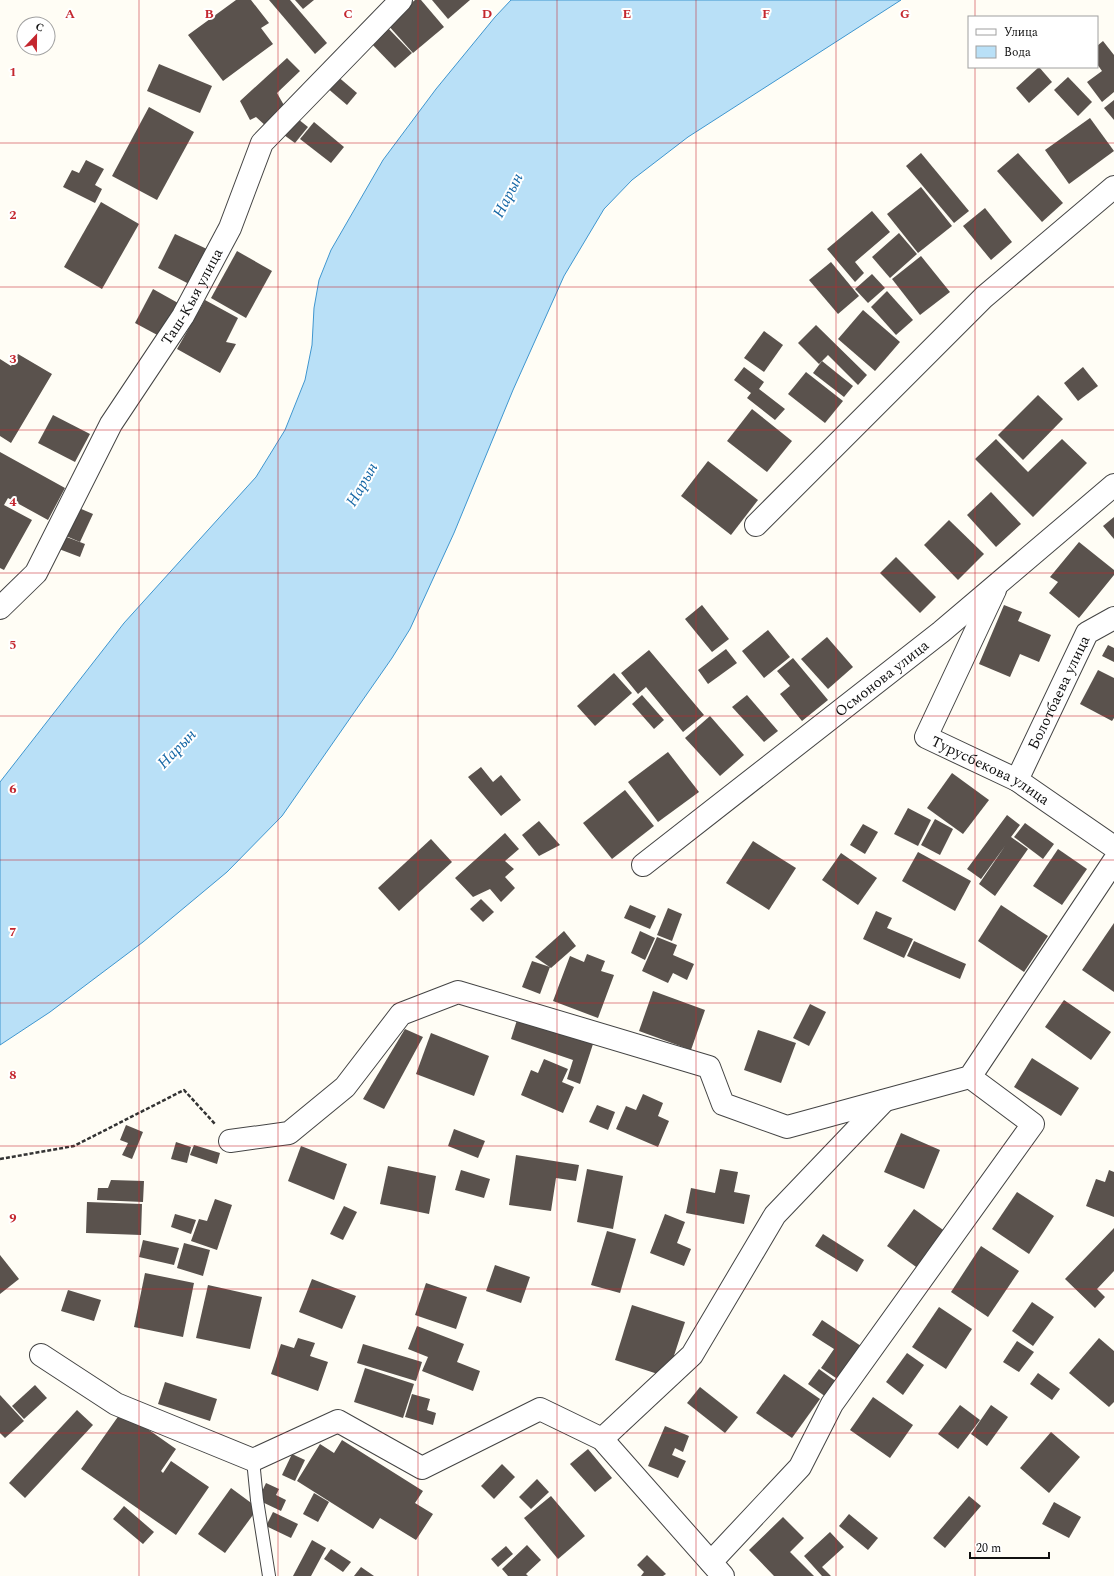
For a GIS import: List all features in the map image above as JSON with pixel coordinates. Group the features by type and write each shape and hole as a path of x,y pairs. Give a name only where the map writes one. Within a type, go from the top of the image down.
{"street":[{"name":"Таш-Кыя улица","path":"0,608 36,573 111,424 183,316 230,228 262,143 401,0"},
{"path":"756,525 984,297 1114,187"},
{"name":"Осмонова улица","path":"643,865 941,632 1114,485"},
{"name":"Турусбекова улица","path":"998,583 926,737 1017,780 1114,847"},
{"name":"Болотбаева улица","path":"1017,780 1086,633 1114,618"},
{"path":"230,1141 289,1133 345,1087 401,1014 458,992 709,1066 723,1104 787,1126 970,1077 1114,861"},
{"path":"41,1355 116,1404 253,1460 338,1420 422,1468 540,1410 602,1439 717,1569 800,1467 832,1404 1033,1124 970,1077"},
{"path":"602,1439 692,1355 775,1215 884,1101"}],"lane":[{"path":"253,1460 257,1500 269,1576"}],"path":[{"path":"0,1159 74,1146 184,1090 230,1141"}],"water":[{"name":"Нарын","path":"511,0 901,0 688,137 632,180 604,209 564,276 513,390 454,533 410,629 392,658 282,816 227,872 143,942 50,1012 0,1045 0,782 124,623 256,477 285,430 305,380 312,345 314,308 319,280 331,250 383,160 436,89 495,17"}],"building":[{"path":"236,0 251,0 269,23 261,28 273,44 223,81 188,35"},
{"path":"269,0 290,0 327,43 315,54"},
{"path":"295,0 314,0 303,9"},
{"path":"415,0 421,0 444,27 413,53 387,24"},
{"path":"432,0 470,0 448,19"},
{"path":"386,26 412,53 395,68 369,41"},
{"path":"1103,41 1114,55 1114,92 1102,102 1087,82 1102,71 1098,65 1098,45"},
{"path":"287,58 300,71 277,93 285,107 267,127 256,117 250,120 240,101"},
{"path":"159,64 212,86 200,113 147,91"},
{"path":"1038,68 1040,68 1052,82 1029,103 1016,88"},
{"path":"336,75 357,93 347,105 326,87"},
{"path":"1068,77 1092,102 1078,116 1054,90"},
{"path":"1114,100 1114,120 1104,108"},
{"path":"149,107 194,132 157,200 112,176"},
{"path":"1090,118 1114,151 1069,184 1045,150"},
{"path":"298,119 308,127 295,143 284,135"},
{"path":"314,122 344,147 331,163 300,139"},
{"path":"921,153 969,211 954,223 906,166"},
{"path":"1018,153 1063,203 1042,222 997,171"},
{"path":"86,160 104,169 95,185 102,189 95,203 63,187 72,170 79,173"},
{"path":"921,187 952,226 918,253 887,214"},
{"path":"101,202 139,224 102,289 64,267"},
{"path":"985,208 1012,242 991,260 963,226"},
{"path":"872,211 890,232 855,262 864,273 855,282 827,249"},
{"path":"899,233 917,254 890,278 872,257"},
{"path":"175,234 209,250 191,285 158,268"},
{"path":"237,251 272,271 246,318 211,298"},
{"path":"921,256 950,292 920,315 892,279"},
{"path":"831,262 859,296 838,314 809,280"},
{"path":"872,274 885,288 868,303 855,289"},
{"path":"153,289 178,303 161,337 135,323"},
{"path":"887,291 913,320 896,335 871,307"},
{"path":"205,300 238,318 226,342 236,344 220,373 177,349"},
{"path":"863,310 900,342 875,371 838,339"},
{"path":"816,325 867,375 858,385 828,355 819,364 798,343"},
{"path":"764,331 783,345 764,372 744,358"},
{"path":"18,354 52,374 11,443 0,436 0,359 11,366"},
{"path":"822,361 853,386 844,397 813,373"},
{"path":"744,367 764,382 759,389 785,409 775,420 747,398 751,393 734,380"},
{"path":"1083,367 1098,386 1078,401 1064,383"},
{"path":"806,372 843,401 825,423 788,394"},
{"path":"1038,395 1063,419 1023,460 998,435"},
{"path":"752,409 792,441 767,472 727,441"},
{"path":"53,415 90,434 75,462 38,443"},
{"path":"996,439 1028,472 1062,439 1087,463 1033,517 975,459"},
{"path":"0,452 65,488 48,520 8,498 4,505 32,520 4,570 0,568"},
{"path":"708,461 758,500 731,535 681,496"},
{"path":"991,492 1021,524 996,547 967,515"},
{"path":"79,508 93,514 80,542 66,536"},
{"path":"1114,517 1114,539 1103,526"},
{"path":"949,520 984,554 958,580 924,545"},
{"path":"64,536 85,544 80,557 59,549"},
{"path":"1079,542 1114,570 1114,575 1079,618 1049,593 1058,582 1050,577"},
{"path":"896,557 936,597 920,613 880,573"},
{"path":"702,605 729,639 712,652 685,619"},
{"path":"1004,605 1022,612 1018,621 1051,635 1039,662 1020,654 1010,677 979,664"},
{"path":"768,630 790,657 764,678 742,651"},
{"path":"827,637 853,667 828,689 801,659"},
{"path":"1108,645 1114,648 1114,662 1102,656"},
{"path":"726,649 737,663 708,684 698,670"},
{"path":"649,650 704,715 683,732 646,687 638,694 621,673"},
{"path":"793,658 828,700 802,721 780,694 790,686 777,671"},
{"path":"1098,670 1114,678 1114,718 1112,721 1080,704"},
{"path":"614,673 632,693 595,726 577,706"},
{"path":"642,695 664,720 654,729 632,704"},
{"path":"747,695 778,731 764,742 732,707"},
{"path":"710,716 744,755 720,776 685,738"},
{"path":"668,752 699,792 658,822 628,782"},
{"path":"481,767 493,782 501,775 521,800 501,816 468,777"},
{"path":"952,773 989,800 963,834 927,808"},
{"path":"625,790 654,826 612,859 583,823"},
{"path":"908,808 931,820 918,846 894,834"},
{"path":"1007,815 1020,825 1011,837 1028,849 995,896 979,884 1005,846 981,879 967,869"},
{"path":"935,819 953,829 940,855 921,845"},
{"path":"539,821 560,845 539,856 522,835"},
{"path":"1025,823 1054,844 1043,859 1014,837"},
{"path":"863,824 878,832 865,854 850,845"},
{"path":"505,833 519,849 505,861 514,869 505,877 515,888 501,902 490,889 473,897 455,878"},
{"path":"431,839 452,862 399,911 378,888"},
{"path":"753,841 796,868 769,910 726,883"},
{"path":"1058,849 1087,869 1062,905 1033,886"},
{"path":"918,852 971,881 955,911 902,881"},
{"path":"841,853 877,878 858,905 822,880"},
{"path":"481,899 494,912 483,922 470,909"},
{"path":"630,905 656,916 650,929 624,918"},
{"path":"1001,905 1048,936 1024,972 978,941"},
{"path":"668,908 682,914 672,941 657,935"},
{"path":"876,911 892,918 887,928 913,939 904,958 863,939"},
{"path":"1114,923 1114,992 1082,970"},
{"path":"564,931 576,946 551,968 535,957"},
{"path":"640,931 655,938 645,960 631,953"},
{"path":"657,937 677,945 673,955 694,964 687,980 673,973 668,983 642,971"},
{"path":"914,941 966,964 960,979 907,956"},
{"path":"587,954 605,961 601,971 614,975 598,1018 553,1001 570,956 584,962"},
{"path":"532,961 550,967 540,994 522,987"},
{"path":"653,991 705,1010 691,1050 639,1031"},
{"path":"1064,1000 1111,1032 1091,1060 1045,1027"},
{"path":"810,1004 826,1012 809,1046 793,1038"},
{"path":"517,1020 593,1044 580,1084 567,1079 573,1060 511,1039"},
{"path":"405,1029 423,1037 384,1109 363,1099"},
{"path":"758,1030 796,1043 781,1083 744,1070"},
{"path":"431,1033 489,1056 474,1096 416,1074"},
{"path":"1032,1058 1079,1088 1061,1116 1014,1087"},
{"path":"544,1059 568,1069 562,1082 574,1087 563,1113 521,1095 531,1070 538,1073"},
{"path":"643,1094 663,1103 658,1116 669,1121 658,1147 616,1129 626,1106 636,1110"},
{"path":"597,1105 615,1112 608,1130 589,1122"},
{"path":"126,1125 143,1132 132,1159 122,1155 128,1143 120,1140"},
{"path":"454,1129 485,1141 478,1158 448,1146"},
{"path":"901,1133 940,1150 924,1189 884,1172"},
{"path":"176,1142 191,1147 187,1163 171,1159"},
{"path":"194,1145 220,1153 217,1164 190,1155"},
{"path":"301,1146 347,1164 334,1200 288,1181"},
{"path":"516,1155 579,1165 576,1181 556,1178 551,1211 509,1205"},
{"path":"388,1166 436,1176 429,1214 380,1204"},
{"path":"587,1169 623,1176 613,1229 577,1222"},
{"path":"720,1169 738,1172 734,1192 750,1195 744,1224 686,1213 691,1188 715,1193"},
{"path":"461,1170 490,1179 484,1198 455,1190"},
{"path":"1109,1170 1114,1172 1114,1217 1086,1206 1096,1179 1105,1182"},
{"path":"111,1180 144,1181 143,1202 97,1200 98,1188 108,1188"},
{"path":"1017,1192 1054,1216 1029,1254 992,1229"},
{"path":"215,1199 232,1205 217,1250 191,1241 199,1219 207,1221"},
{"path":"87,1202 142,1204 141,1235 86,1233"},
{"path":"344,1206 357,1212 343,1240 330,1234"},
{"path":"914,1209 946,1232 919,1269 887,1246"},
{"path":"175,1214 196,1220 191,1234 171,1227"},
{"path":"665,1214 685,1222 677,1243 691,1249 684,1266 650,1253"},
{"path":"1114,1228 1114,1271 1097,1289 1105,1297 1095,1308 1065,1279"},
{"path":"607,1231 636,1239 620,1293 591,1285"},
{"path":"823,1234 864,1260 857,1272 815,1246"},
{"path":"143,1240 179,1248 174,1265 139,1257"},
{"path":"184,1243 210,1250 203,1276 177,1268"},
{"path":"981,1246 1019,1271 988,1317 951,1292"},
{"path":"0,1255 19,1279 0,1294"},
{"path":"495,1265 530,1277 521,1303 486,1291"},
{"path":"145,1273 194,1283 183,1337 134,1327"},
{"path":"312,1279 356,1296 342,1329 299,1312"},
{"path":"426,1283 467,1297 456,1329 415,1315"},
{"path":"208,1285 262,1297 250,1349 196,1338"},
{"path":"68,1290 101,1300 94,1321 61,1311"},
{"path":"1032,1302 1054,1317 1033,1346 1012,1331"},
{"path":"632,1305 685,1322 667,1377 615,1360"},
{"path":"939,1307 972,1329 946,1369 912,1347"},
{"path":"822,1320 861,1346 839,1380 821,1368 834,1349 812,1335"},
{"path":"417,1326 464,1344 457,1362 480,1371 473,1391 422,1371 428,1357 408,1349"},
{"path":"298,1338 315,1343 310,1356 328,1362 318,1391 271,1374 281,1344 294,1348"},
{"path":"1099,1338 1114,1351 1114,1402 1109,1407 1069,1373"},
{"path":"1017,1341 1034,1352 1019,1372 1003,1362"},
{"path":"363,1344 422,1362 416,1381 357,1363"},
{"path":"907,1353 924,1365 903,1395 886,1382"},
{"path":"365,1368 414,1384 403,1418 354,1402"},
{"path":"819,1369 837,1382 826,1397 808,1384"},
{"path":"1038,1373 1060,1389 1052,1400 1030,1384"},
{"path":"784,1374 820,1399 792,1438 756,1413"},
{"path":"165,1382 217,1399 210,1421 158,1404"},
{"path":"35,1385 47,1398 24,1419 12,1406"},
{"path":"700,1387 738,1417 725,1433 687,1403"},
{"path":"412,1394 430,1399 427,1410 436,1413 433,1425 405,1417"},
{"path":"0,1395 24,1421 5,1438 0,1433"},
{"path":"873,1397 913,1425 890,1458 850,1430"},
{"path":"960,1405 980,1420 958,1449 938,1434"},
{"path":"991,1405 1008,1417 987,1446 971,1434"},
{"path":"77,1410 93,1425 25,1498 9,1483"},
{"path":"122,1411 176,1449 161,1471 163,1473 171,1461 209,1487 176,1535 81,1469"},
{"path":"665,1426 689,1436 683,1452 675,1448 672,1455 686,1461 678,1478 648,1466"},
{"path":"1051,1432 1080,1457 1049,1493 1020,1468"},
{"path":"342,1440 423,1491 415,1503 433,1514 416,1540 380,1518 373,1529 297,1481 320,1444 334,1453"},
{"path":"588,1449 612,1478 595,1492 570,1464"},
{"path":"292,1454 305,1460 295,1481 282,1475"},
{"path":"502,1464 515,1477 494,1499 481,1486"},
{"path":"537,1479 549,1492 531,1509 519,1497"},
{"path":"266,1483 279,1489 276,1495 286,1500 281,1511 258,1500"},
{"path":"231,1488 258,1508 225,1553 198,1534"},
{"path":"314,1493 329,1502 318,1522 303,1514"},
{"path":"551,1496 585,1536 558,1559 524,1518"},
{"path":"969,1496 981,1506 945,1548 933,1538"},
{"path":"1054,1502 1081,1517 1069,1538 1042,1524"},
{"path":"124,1506 154,1532 143,1544 113,1519"},
{"path":"273,1512 298,1524 291,1538 266,1526"},
{"path":"849,1514 878,1538 868,1550 839,1526"},
{"path":"783,1517 804,1538 790,1552 814,1576 774,1576 749,1550"},
{"path":"830,1532 844,1547 822,1567 831,1576 822,1576 804,1556"},
{"path":"312,1540 326,1548 311,1576 293,1576"},
{"path":"527,1545 541,1560 526,1574 528,1576 508,1576 502,1569"},
{"path":"506,1546 513,1554 498,1567 491,1559"},
{"path":"331,1549 351,1562 343,1572 324,1559"},
{"path":"647,1555 666,1574 663,1576 641,1576 644,1572 637,1565"},
{"path":"361,1567 374,1576 354,1576"}]}
